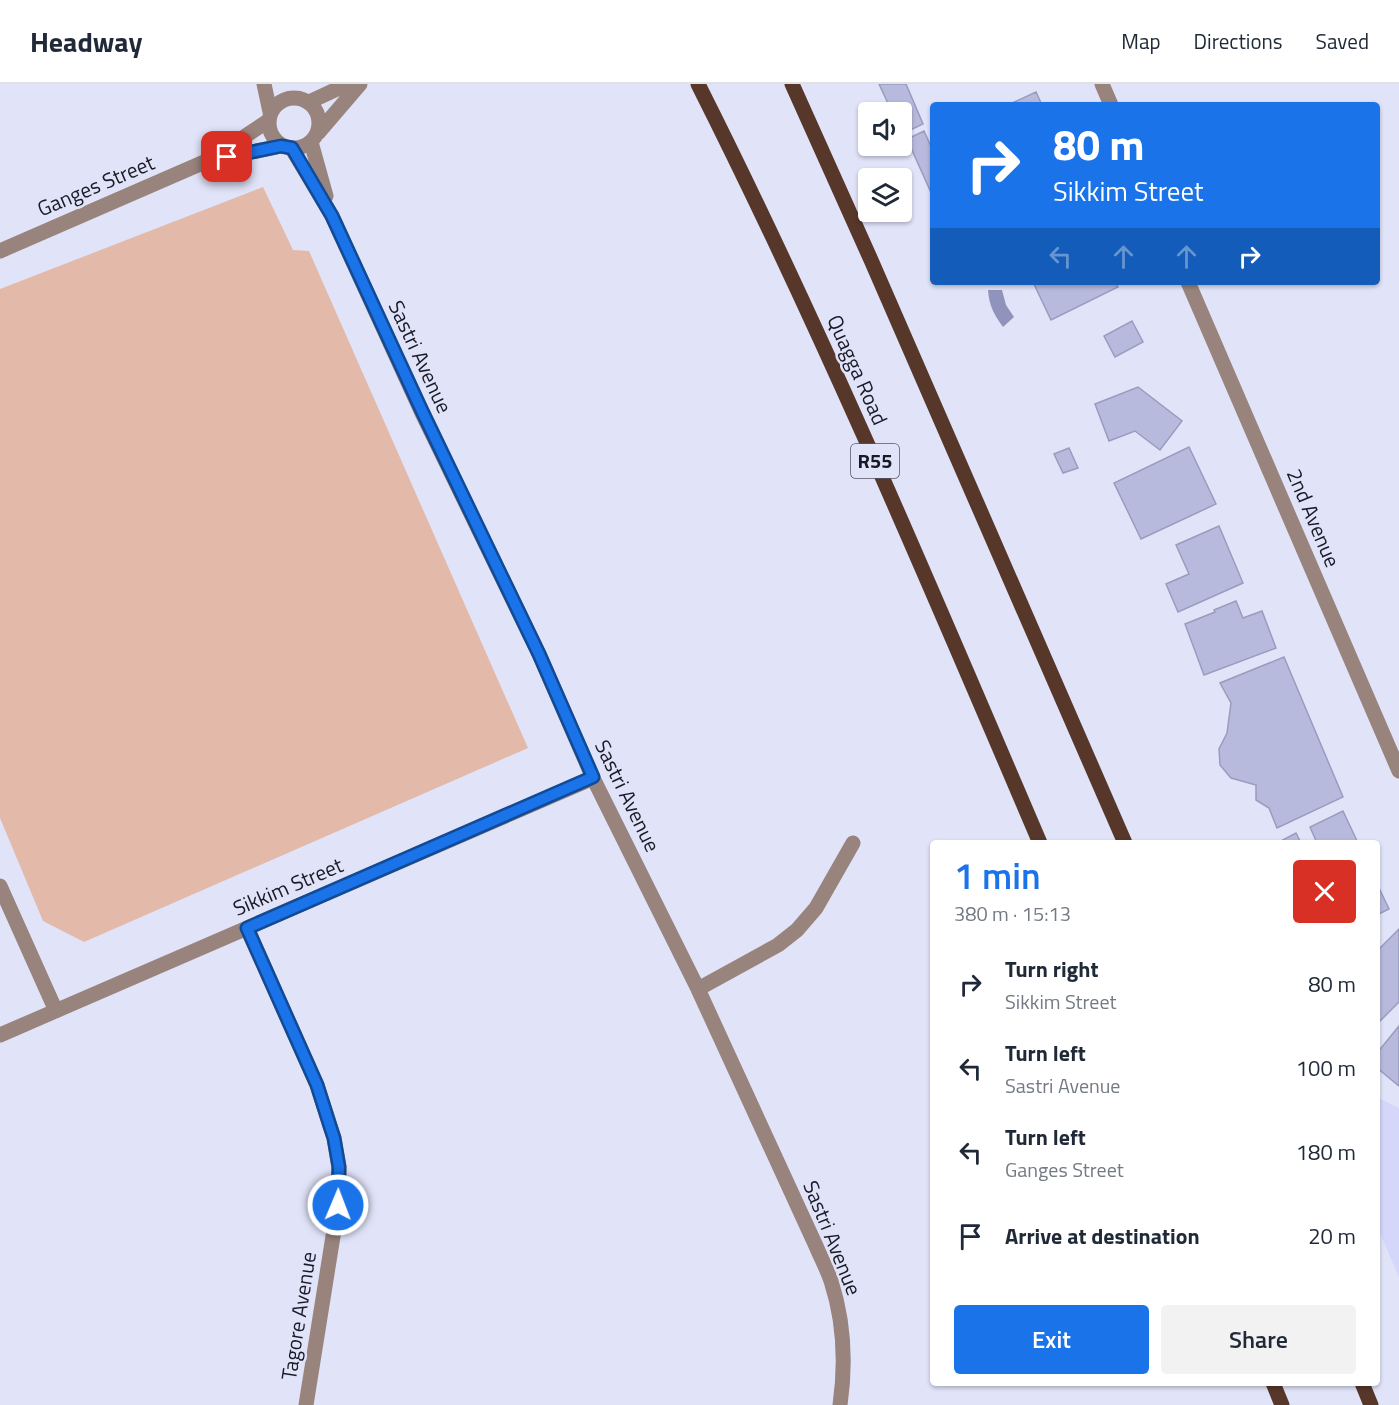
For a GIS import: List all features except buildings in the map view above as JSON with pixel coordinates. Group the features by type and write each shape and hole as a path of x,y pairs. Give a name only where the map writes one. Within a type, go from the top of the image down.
{"main road":[{"name":"Quagga Road","path":"698,84 822,344 1039,840"},
{"path":"792,84 876,270 1124,840"},
{"path":"1273,1386 1282,1405"},
{"path":"1363,1386 1371,1405"}],"street":[{"path":"264,84 269,130 274,139 286,147 302,147 314,137 360,84"},
{"path":"291,84 316,110 320,121 314,137"},
{"path":"269,116 275,105 282,100 291,97 304,100 348,84"},
{"path":"1102,84 1110,102"},
{"name":"Ganges Street","path":"0,251 209,160 269,116"},
{"name":"Sastri Avenue","path":"314,137 332,216"},
{"name":"Ganges Street","path":"209,160 286,147"},
{"name":"Sastri Avenue","path":"286,147 332,216 422,411 539,654 593,777 698,989 812,1236 830,1280 838,1309 844,1346 840,1405"},
{"name":"2nd Avenue","path":"1189,285 1399,771"},
{"name":"Sikkim Street","path":"0,1035 593,777"},
{"path":"698,989 778,945 797,930 816,908 853,843"},
{"path":"0,886 56,1011"},
{"name":"Tagore Avenue","path":"247,928 317,1085 334,1138 339,1167 338,1205 306,1405"}],"shaded area":[{"path":"263,187 293,250 309,251 528,748 84,942 43,921 0,818 0,289"},
{"path":"988,290 1002,290 1006,305 1014,317 1003,327 992,310"},
{"path":"1380,1098 1399,1108 1399,1277 1380,1233"}],"route":[{"path":"227,157 281,146 292,148 332,216 422,411 539,654 593,777 247,928 317,1085 334,1138 339,1167 338,1205"}]}
